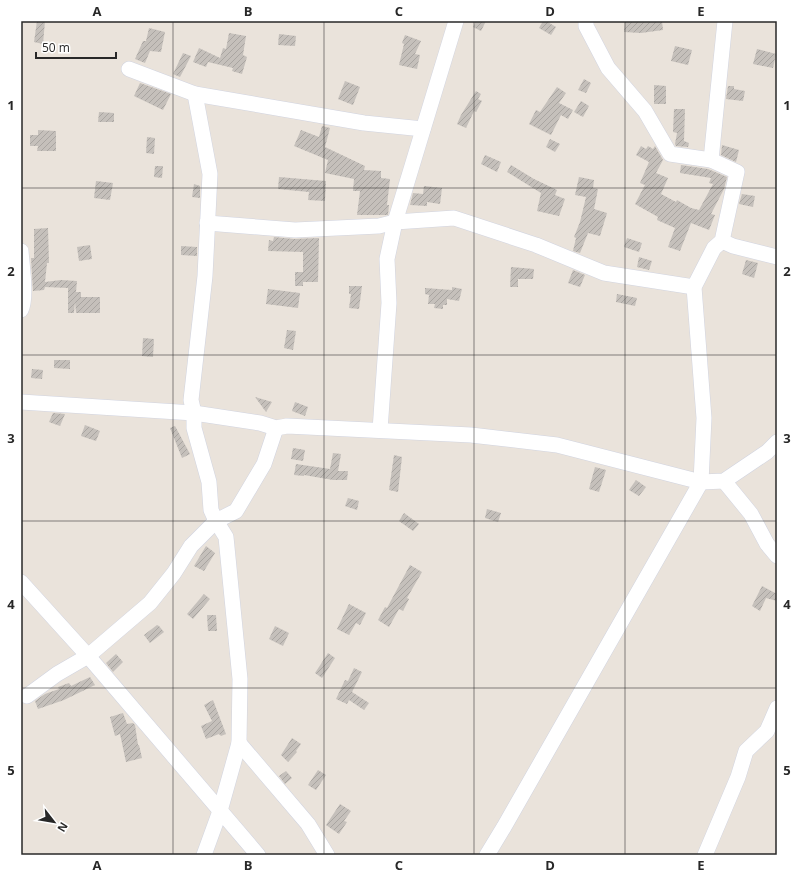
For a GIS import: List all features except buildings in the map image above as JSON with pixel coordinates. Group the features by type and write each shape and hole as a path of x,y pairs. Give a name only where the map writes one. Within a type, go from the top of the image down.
{"street":[{"path":"380,430 389,303 388,259 395,222 456,21"},
{"path":"487,855 701,482 704,418 694,287 714,248 722,241 737,172 711,160 670,154 645,111 608,68 586,26 586,21"},
{"path":"711,160 725,21"},
{"path":"129,69 194,94 364,123 423,128"},
{"path":"194,94 210,174 205,276 191,400 194,413 194,428 210,482 211,510 226,537 240,679 239,743 220,811 204,855"},
{"path":"207,223 295,230 379,226 395,222 454,218 536,245 604,273 694,287"},
{"path":"722,241 733,246 777,257"},
{"path":"21,251 24,282 23,306 21,310"},
{"path":"21,402 194,413 260,423 276,428 287,426 471,435 557,446 701,482 724,481 767,452 777,442"},
{"path":"27,696 57,674 88,656 150,603 174,573 191,546 216,521 236,511 264,464 276,428"},
{"path":"724,481 751,514 767,544 777,556"},
{"path":"21,582 88,656 258,855"},
{"path":"705,855 738,777 746,751 767,731 777,708"},
{"path":"239,743 308,824 327,855"}]}
